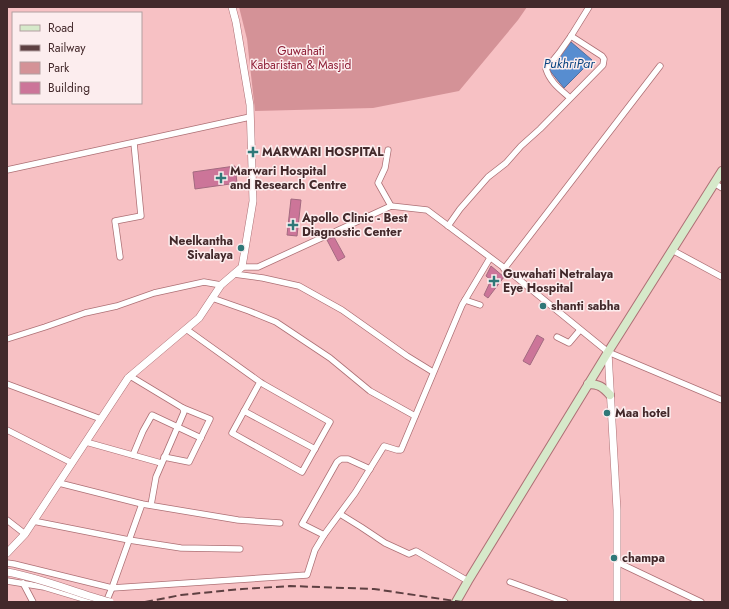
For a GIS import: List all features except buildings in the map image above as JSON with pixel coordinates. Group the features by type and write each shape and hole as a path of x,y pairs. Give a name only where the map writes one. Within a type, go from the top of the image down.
{"main road":[{"path":"456,602 588,384 722,171"},
{"path":"588,384 596,384 603,387 610,395"}],"street":[{"path":"232,7 236,22 250,106 253,201 242,268"},
{"path":"570,98 556,86 548,76 546,69 571,36 589,7"},
{"path":"448,226 460,209 488,177 540,129 603,65 604,59 598,52 571,36"},
{"path":"504,269 660,66"},
{"path":"7,170 250,117"},
{"path":"120,257 115,221 140,216 134,143"},
{"path":"388,150 385,168 378,184 391,206"},
{"path":"714,182 722,188"},
{"path":"7,553 25,534 128,378 199,318 221,285 242,268 258,268 391,206 427,210 608,352 722,400"},
{"path":"672,250 722,277"},
{"path":"7,563 112,588 307,575 315,550 324,535 355,493 384,446 401,450 465,300 490,258"},
{"path":"234,274 263,278 299,286 342,310 407,356 433,372"},
{"path":"7,339 45,328 84,313 117,306 154,293 204,282 221,285"},
{"path":"212,298 276,322 330,358 370,391 415,416"},
{"path":"465,300 480,305"},
{"path":"186,329 260,382 330,422 302,472 232,433 260,382"},
{"path":"557,337 570,343 580,330"},
{"path":"608,352 617,510 617,602"},
{"path":"130,376 183,408 210,418 189,462 164,456"},
{"path":"7,384 101,419"},
{"path":"151,505 156,476 184,412 183,408"},
{"path":"244,411 315,449"},
{"path":"133,455 143,430 152,415 201,438"},
{"path":"7,430 72,463"},
{"path":"86,442 161,463"},
{"path":"324,535 302,524 337,462 341,459 348,459 370,470"},
{"path":"59,483 142,504 238,520 280,523"},
{"path":"106,602 142,504"},
{"path":"340,514 361,526 385,543 409,554 416,551 468,581"},
{"path":"7,520 25,534"},
{"path":"33,521 129,540 181,548 240,549"},
{"path":"617,562 701,602"},
{"path":"7,572 34,578 110,602"},
{"path":"7,581 44,587 94,602"},
{"path":"510,582 566,602"},
{"path":"23,583 33,602"}],"green space":[{"name":"Guwahati Kabaristan & Masjid","path":"239,7 527,7 459,91 373,108 255,111 247,39"}],"water":[{"name":"PukhriPar","path":"571,42 592,60 564,88 547,67"}],"railway":[{"path":"145,602 181,595 290,586 374,589 462,602"}],"place":[{"name":"MARWARI HOSPITAL","path":"253,152"},
{"name":"Marwari Hospital and Research Centre","path":"221,178"},
{"name":"Apollo Clinic - Best Diagnostic Center","path":"293,225"},
{"name":"Neelkantha Sivalaya","path":"241,248"},
{"name":"Guwahati Netralaya Eye Hospital","path":"494,281"},
{"name":"shanti sabha","path":"543,306"},
{"name":"Maa hotel","path":"607,413"},
{"name":"champa","path":"614,558"}]}
